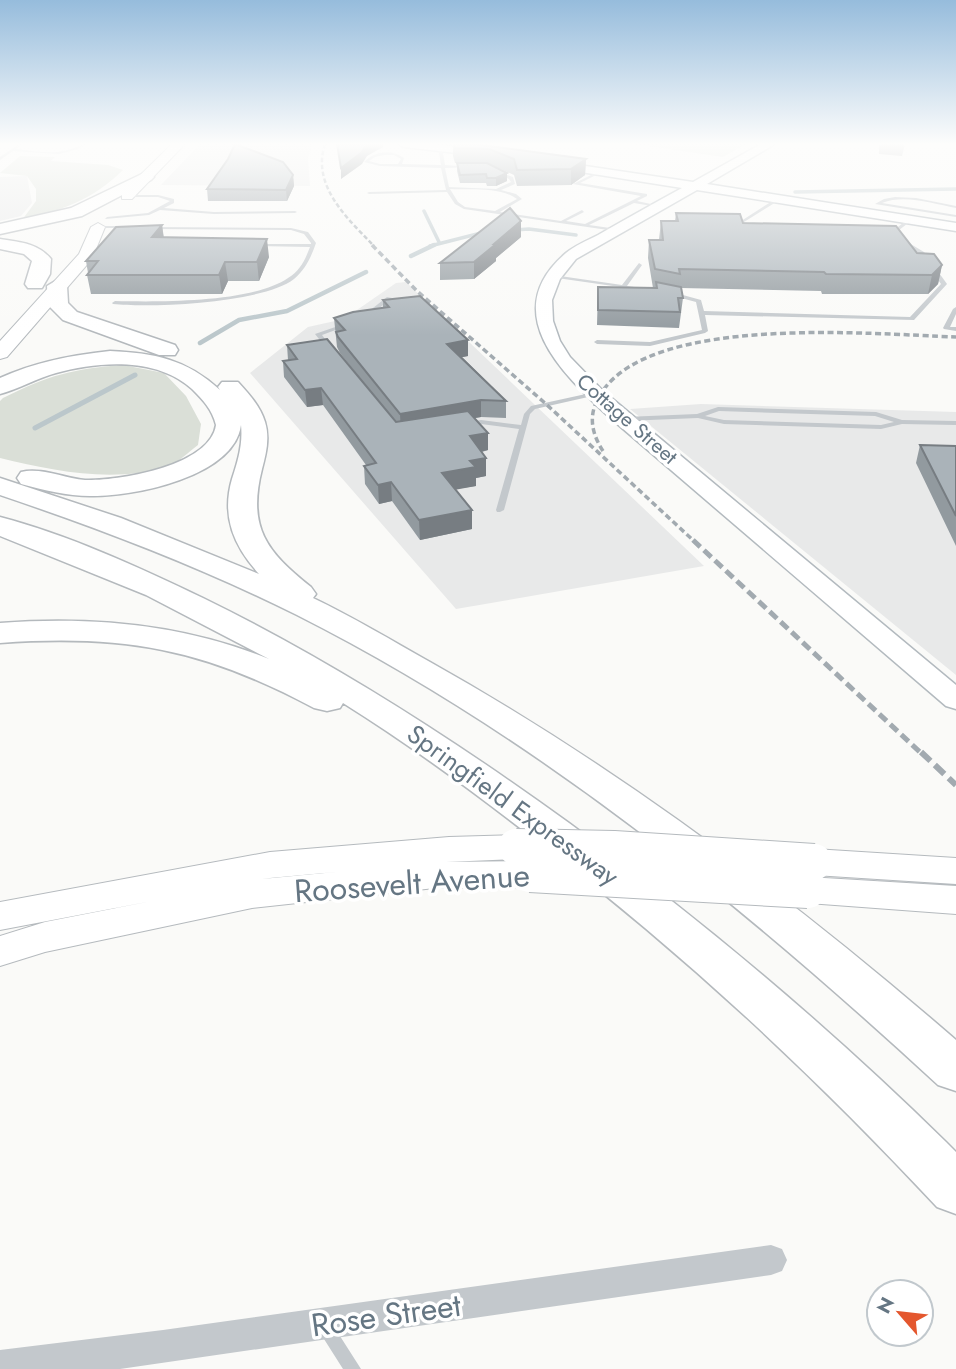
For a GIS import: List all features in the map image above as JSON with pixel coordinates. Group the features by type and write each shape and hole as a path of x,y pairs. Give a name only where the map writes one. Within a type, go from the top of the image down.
{"highway":[{"path":"0,229 84,208"},
{"path":"102,223 116,208"},
{"path":"0,244 30,250 42,259 40,274 66,314 184,356 216,374 234,391 246,409 255,439 241,510 253,545 293,589 345,628"},
{"path":"0,387 34,371 57,365 102,359 142,360 172,367 197,381 217,402 228,425 222,442 205,458 178,471 110,488 78,488 0,470"},
{"path":"0,486 192,557 290,599 501,717 647,817 783,920 956,1070"},
{"name":"Springfield Expressway","path":"0,526 136,580 252,633 374,706 493,785 718,962 804,1040 956,1189"},
{"path":"0,633 41,629 146,636 228,656 291,682 493,785"}],"main road":[{"name":"Cottage Street","path":"655,208 571,257 554,276 548,285 542,317 547,335 569,368 595,394 956,701"},
{"path":"834,208 956,227"},
{"path":"22,299 86,256 102,223"},
{"path":"0,353 46,285 102,223"},
{"name":"Roosevelt Avenue","path":"0,916 169,882 271,865 449,849 523,861 811,876 956,871"},
{"name":"Roosevelt Avenue","path":"0,951 45,937 252,894 435,875 523,861"},
{"name":"Roosevelt Avenue","path":"811,876 956,900"}],"street":[{"name":"Rose Street","path":"0,1367 771,1260"}],"lane":[{"path":"464,208 615,230"},
{"path":"495,213 504,208"},
{"path":"587,225 621,208"},
{"path":"761,227 740,223 765,208"},
{"path":"903,208 956,216"},
{"path":"102,223 137,217 162,209 214,213 295,212"},
{"path":"563,222 582,211"},
{"path":"894,238 891,234 910,220"},
{"path":"102,223 190,228 291,229 306,233 314,243 303,270 286,282 203,303 115,303"},
{"path":"184,237 190,228"},
{"path":"702,313 912,319 944,284 922,253 894,238 883,236"},
{"path":"246,245 313,246"},
{"path":"624,286 639,265"},
{"path":"554,276 699,301 705,331 650,344 597,342"},
{"path":"334,354 318,334 358,322 389,298"},
{"path":"956,309 946,328 956,329"},
{"path":"500,510 527,414 533,407 595,394"},
{"path":"698,416 718,409 743,409 876,414 902,422"},
{"path":"624,419 698,416 724,422 881,427 902,422 956,423"},
{"path":"457,426 481,422 524,427"},
{"path":"323,1324 352,1369"}],"shaded area":[{"path":"0,208 28,208 21,216 0,221"},
{"path":"31,208 61,208 50,212 22,220"},
{"path":"406,282 704,566 456,609 250,373 308,327 344,319 396,283"},
{"path":"123,365 164,373 186,396 201,424 198,445 167,467 125,474 62,471 0,458 0,401 3,398 61,374"},
{"path":"701,404 956,412 956,675 630,409"}],"building":[{"path":"510,208 521,221 474,262 440,263"},
{"path":"676,213 740,214 743,223 896,226 917,253 934,254 942,265 932,275 679,269 680,274 655,269 649,240 663,240 661,221 678,221"},
{"path":"162,225 152,237 267,239 257,262 225,262 219,275 87,275 98,261 86,261 116,227"},
{"path":"656,282 681,287 683,298 678,298 680,312 598,310 598,287 657,288"},
{"path":"420,296 468,340 447,344 506,401 481,400 400,414 338,337 336,332 345,330 334,318 353,312 389,307 383,300"},
{"path":"327,339 396,422 468,411 488,433 470,436 486,458 470,461 476,467 442,473 472,510 419,520 391,482 378,485 364,466 376,463 321,388 305,390 283,361 297,359 287,345"},
{"path":"920,445 956,446 956,516"}],"waterway":[{"path":"424,211 439,242"},
{"path":"514,230 529,229 576,235"},
{"path":"430,246 485,232"},
{"path":"411,256 434,245"},
{"path":"200,343 239,320 287,311 366,272"},
{"path":"35,428 135,375"}],"railway":[{"path":"340,208 374,246"},
{"path":"372,245 417,291 546,404 695,542"},
{"path":"603,451 595,436 592,422 597,399 629,367 667,350 714,340 767,334 872,333 956,337"},
{"path":"693,540 922,754"},
{"path":"921,752 956,785"}]}
